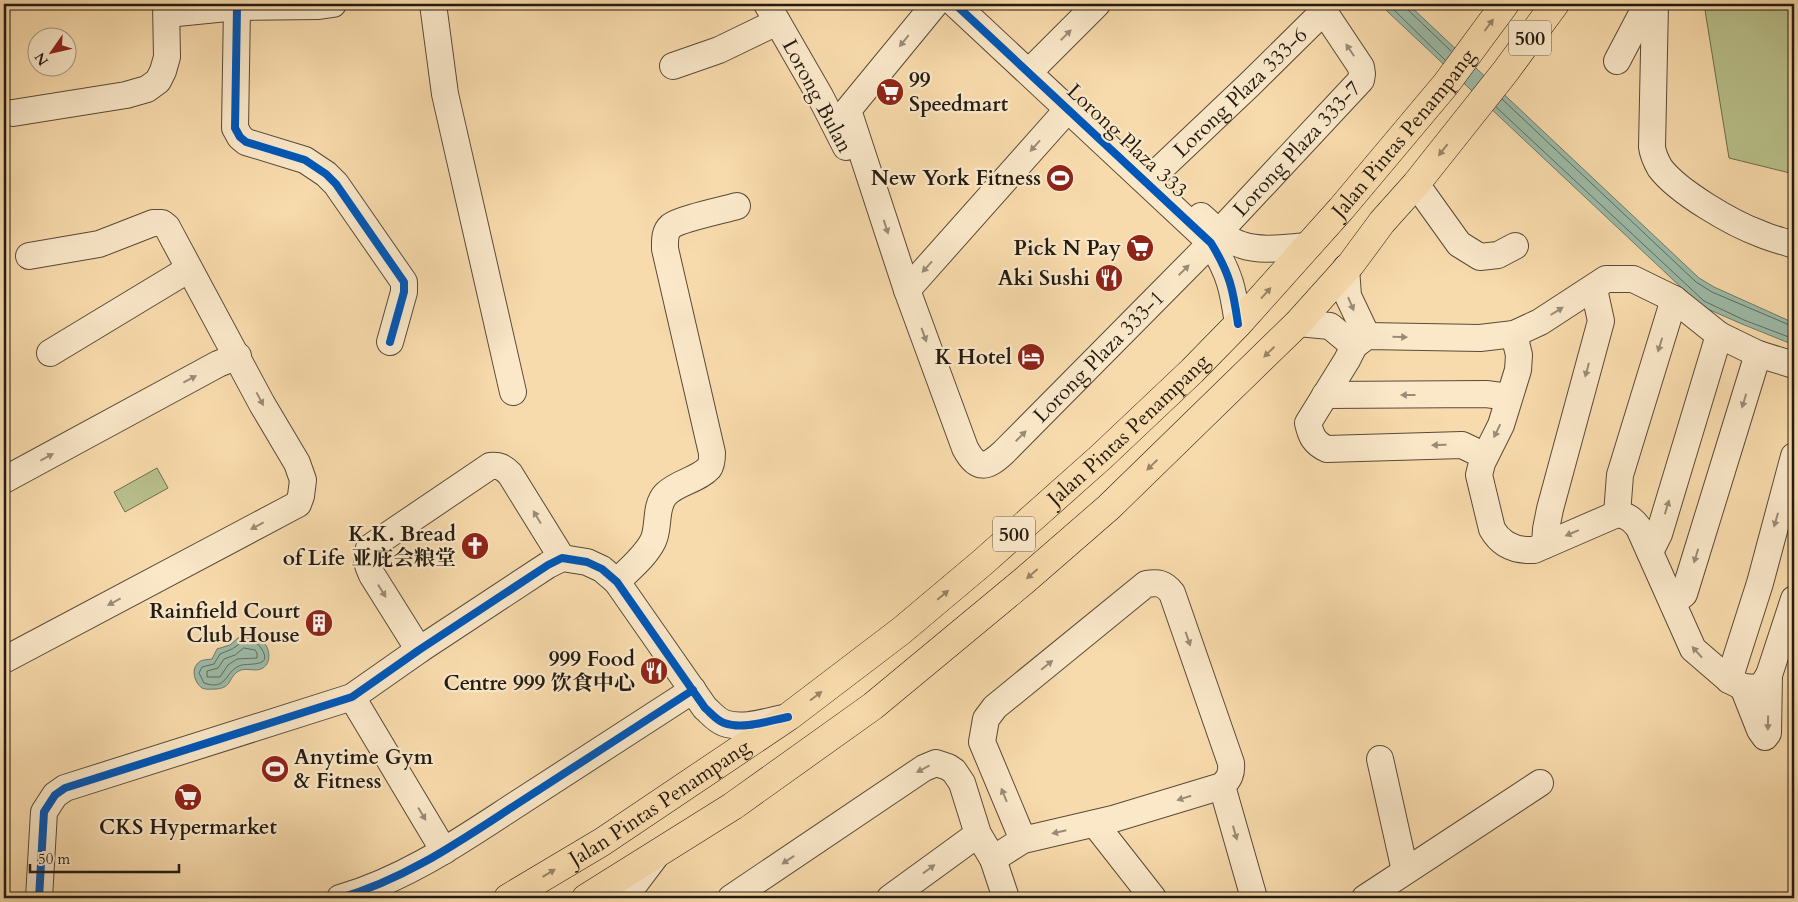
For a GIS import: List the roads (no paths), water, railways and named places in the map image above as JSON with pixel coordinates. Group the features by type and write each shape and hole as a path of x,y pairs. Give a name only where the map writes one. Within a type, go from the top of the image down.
{"main road":[{"name":"Jalan Pintas Penampang","path":"508,898 602,842 788,717 901,631 983,562 1101,457 1192,371 1238,324 1341,209 1446,84 1505,4"},
{"name":"Jalan Pintas Penampang","path":"586,898 734,806 858,717 1025,580 1109,506 1298,323 1416,184 1505,72 1555,4"}],"street":[{"path":"13,113 126,96 147,89 158,81 167,57 166,9 318,6 333,4"},
{"path":"433,4 445,94 514,392"},
{"path":"907,290 848,110 935,4"},
{"name":"Lorong Plaza 333","path":"955,4 1068,109 1215,238 1255,248 1308,246"},
{"name":"Lorong Plaza 333","path":"967,4 1155,174 1215,238 1233,290 1238,324"},
{"path":"1035,66 1097,4"},
{"path":"1617,61 1647,4"},
{"path":"1655,4 1652,147 1654,157 1666,175 1681,188 1719,213 1760,234 1794,245"},
{"path":"237,7 235,128 240,137 246,142 305,160 326,174 336,184 404,282 404,292 390,342"},
{"name":"Lorong Plaza 333-6","path":"1155,174 1250,84 1321,8"},
{"name":"Lorong Plaza 333-7","path":"1215,238 1361,80 1361,67 1321,8"},
{"path":"673,66 719,50 772,13"},
{"name":"Lorong Bulan","path":"772,13 840,133 858,175 866,182 871,181"},
{"path":"907,290 1068,109"},
{"path":"1416,184 1459,244 1480,257 1498,255 1515,246"},
{"path":"617,582 647,551 654,540 660,504 665,494 709,468 712,462 712,453 665,249 665,235 671,227 680,222 737,206"},
{"path":"4,660 298,504 303,480 297,463 262,404 238,356 167,227 162,223 153,223 99,244 29,256"},
{"name":"Lorong Plaza 333-1","path":"907,290 964,448 976,464 984,466 993,463 1215,238"},
{"path":"1346,268 1348,296 1360,341 1308,423 1311,437 1327,449 1462,445 1485,456"},
{"path":"50,353 189,269"},
{"path":"1298,323 1330,326 1360,341 1480,338 1514,334 1540,322 1606,280 1632,279 1674,298 1719,335 1758,354 1794,365"},
{"path":"1545,545 1550,508 1601,321 1594,289"},
{"path":"1617,514 1620,475 1674,298"},
{"path":"1514,334 1519,355 1518,370 1501,425 1485,456 1479,475 1492,528 1496,536 1505,543 1524,550 1534,550 1617,514 1625,515 1632,519 1638,528 1693,649 1736,684 1765,738 1768,733 1769,675"},
{"path":"1650,552 1659,534 1719,335"},
{"path":"1673,604 1684,594 1758,354"},
{"path":"4,480 218,364 238,356"},
{"path":"1325,395 1486,394 1510,397"},
{"path":"1736,684 1760,583 1794,456"},
{"path":"419,650 366,563 369,548 490,466 504,468 510,474 562,558"},
{"path":"38,898 44,812 55,794 65,788 352,697 419,650 548,565 562,558 586,562 602,570 617,582 705,708 714,717 736,725 788,717"},
{"path":"993,859 1023,840 1094,824 1222,786 1232,773 1232,764 1172,593 1166,585 1158,582 1146,584 995,707 986,719 982,742 1023,840"},
{"path":"1736,684 1757,688 1764,683 1769,675 1794,599"},
{"path":"340,898 394,879 444,851 693,690"},
{"path":"352,697 444,851"},
{"path":"1380,759 1405,871"},
{"path":"731,898 924,768 936,763 948,767 962,784 978,834 993,859 1006,898"},
{"path":"1365,898 1540,783"},
{"path":"1222,786 1254,898"},
{"path":"1094,824 1153,898"},
{"path":"890,898 978,834"},
{"path":"624,898 657,854"}],"water":[{"path":"1382,4 1408,4 1699,278 1714,287 1794,323 1794,345 1701,306 1388,12"},
{"path":"244,636 253,637 265,644 269,654 266,665 257,670 240,670 234,675 228,685 222,688 202,688 197,683 195,677 194,670 197,664 202,660 212,659 217,649 230,645 238,638"}],"place":[{"name":"99 Speedmart","path":"890,92"},
{"name":"New York Fitness","path":"1060,178"},
{"name":"Pick N Pay","path":"1140,248"},
{"name":"Aki Sushi","path":"1109,278"},
{"name":"K Hotel","path":"1031,357"},
{"name":"K.K. Bread of Life 亚庇会粮堂","path":"475,546"},
{"name":"Rainfield Court Club House","path":"319,623"},
{"name":"999 Food Centre 999 饮食中心","path":"654,671"},
{"name":"Anytime Gym & Fitness","path":"275,769"},
{"name":"CKS Hypermarket","path":"188,797"}]}
